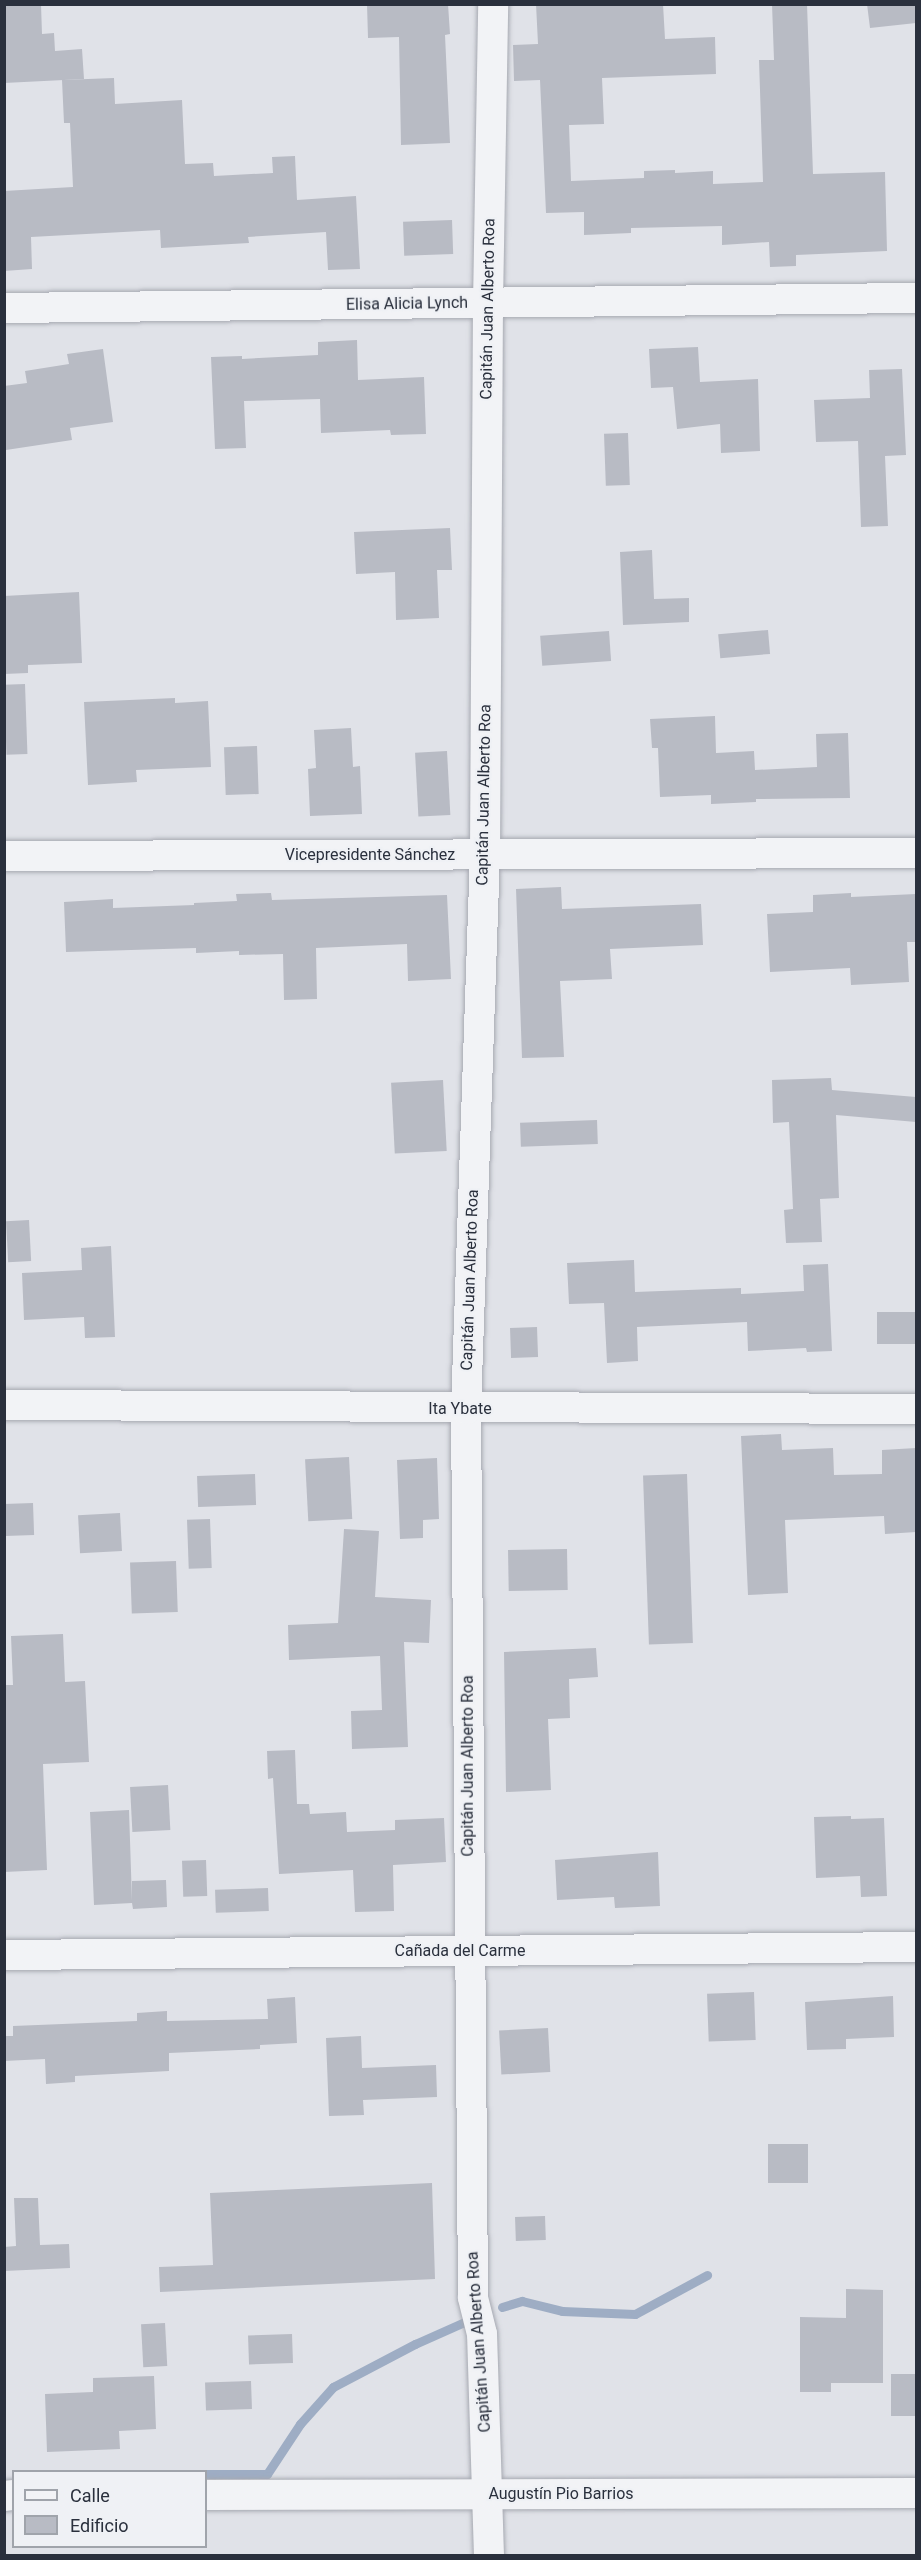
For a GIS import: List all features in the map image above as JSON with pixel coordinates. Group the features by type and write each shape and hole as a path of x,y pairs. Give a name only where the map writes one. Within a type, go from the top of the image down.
{"street":[{"name":"Capitán Juan Alberto Roa","path":"489,2556 482,2334 473,2297 466,1409 485,854 488,303 493,4"},
{"name":"Elisa Alicia Lynch","path":"4,308 916,298"},
{"name":"Vicepresidente Sánchez","path":"4,856 916,853"},
{"name":"Ita Ybate","path":"4,1405 466,1409 916,1409"},
{"name":"Cañada del Carme","path":"4,1955 916,1947"},
{"name":"Augustín Pio Barrios","path":"207,2495 916,2493"}],"building":[{"path":"4,4 41,4 42,34 54,33 55,51 82,49 84,79 4,83"},
{"path":"367,4 448,4 450,34 445,35 450,143 401,145 399,37 368,38"},
{"path":"536,4 663,4 665,39 715,37 716,74 602,78 604,124 569,125 571,181 644,178 644,171 675,170 675,173 713,171 713,184 763,182 759,60 774,60 772,4 807,4 813,174 885,172 887,251 796,255 796,266 770,267 769,242 722,245 722,226 631,228 631,233 584,235 584,212 546,213 540,80 514,81 513,45 538,44"},
{"path":"867,4 916,4 916,23 870,28"},
{"path":"114,78 115,104 182,100 185,164 213,163 214,176 273,173 272,157 295,156 297,200 356,196 360,269 328,270 326,232 248,237 249,243 161,248 160,230 31,237 32,269 4,271 4,191 73,187 70,123 64,123 62,80"},
{"path":"452,220 453,254 404,256 403,222"},
{"path":"357,340 358,380 424,377 426,434 391,435 390,430 321,433 320,399 244,401 246,448 215,449 211,357 242,356 242,359 318,355 318,342"},
{"path":"698,347 700,382 758,379 760,451 721,453 720,424 677,429 673,387 651,388 649,349"},
{"path":"103,349 113,422 70,428 72,440 6,450 4,386 27,383 25,371 69,364 67,354"},
{"path":"902,369 906,455 885,456 888,526 861,527 858,441 816,442 814,400 870,398 869,370"},
{"path":"628,433 630,485 606,486 604,434"},
{"path":"450,528 452,570 437,570 439,618 396,620 395,572 356,574 354,532"},
{"path":"652,550 654,599 689,598 689,622 623,625 620,552"},
{"path":"79,592 82,663 28,665 28,673 4,674 4,596"},
{"path":"768,630 770,654 720,658 718,634"},
{"path":"609,631 611,661 542,666 540,636"},
{"path":"25,684 27,754 6,755 4,685"},
{"path":"175,698 175,703 208,701 211,767 136,770 137,782 88,785 84,702"},
{"path":"715,716 716,753 754,751 755,770 817,767 816,734 848,733 850,798 756,799 756,802 711,804 711,795 660,797 658,748 652,748 650,719"},
{"path":"351,728 353,767 360,766 362,814 310,816 308,769 316,768 314,730"},
{"path":"257,746 259,794 226,795 224,747"},
{"path":"447,751 450,815 418,817 415,753"},
{"path":"561,887 562,909 701,904 703,945 610,949 612,979 560,981 564,1057 522,1058 516,889"},
{"path":"271,893 272,900 447,895 451,979 408,981 407,944 316,948 317,999 284,1000 283,954 239,955 239,951 196,953 196,948 66,952 64,902 113,899 113,908 194,905 194,903 237,901 236,894"},
{"path":"851,893 851,897 916,894 916,942 907,942 909,982 851,985 850,968 770,972 767,914 813,912 813,895"},
{"path":"831,1078 832,1090 916,1097 916,1122 836,1115 839,1198 820,1199 822,1242 786,1243 784,1210 793,1209 789,1122 773,1123 772,1080"},
{"path":"443,1080 447,1151 395,1154 391,1083"},
{"path":"597,1120 598,1144 521,1147 520,1123"},
{"path":"29,1220 31,1261 8,1262 6,1221"},
{"path":"111,1246 115,1337 85,1338 84,1317 24,1320 22,1273 82,1270 81,1248"},
{"path":"634,1260 635,1292 741,1288 741,1294 804,1291 803,1265 828,1264 832,1351 807,1352 806,1348 748,1351 747,1322 637,1327 638,1361 607,1363 604,1303 569,1304 567,1263"},
{"path":"877,1312 916,1312 916,1344 877,1344"},
{"path":"537,1327 538,1357 511,1358 510,1328"},
{"path":"781,1434 782,1450 833,1448 834,1475 882,1474 882,1450 916,1448 916,1532 885,1534 884,1516 785,1520 788,1593 748,1595 741,1436"},
{"path":"349,1457 352,1519 308,1521 305,1459"},
{"path":"437,1458 439,1519 423,1520 423,1538 400,1539 397,1460"},
{"path":"255,1474 256,1505 198,1507 197,1476"},
{"path":"687,1474 693,1643 649,1644 643,1476"},
{"path":"33,1503 34,1535 5,1536 4,1504"},
{"path":"120,1513 122,1551 80,1553 78,1515"},
{"path":"210,1519 212,1568 189,1569 187,1520"},
{"path":"344,1529 379,1531 375,1597 431,1600 429,1643 404,1642 408,1747 352,1749 351,1711 382,1710 380,1656 289,1660 288,1625 338,1623"},
{"path":"567,1549 568,1590 509,1591 508,1550"},
{"path":"176,1561 178,1612 132,1614 130,1563"},
{"path":"63,1634 65,1682 85,1681 89,1762 43,1764 47,1870 4,1872 4,1685 13,1685 11,1636"},
{"path":"596,1648 598,1677 569,1679 570,1718 548,1719 551,1790 506,1792 504,1652"},
{"path":"295,1750 297,1804 309,1804 310,1814 346,1812 347,1832 395,1830 395,1820 444,1818 446,1862 393,1865 394,1911 355,1912 353,1870 279,1874 273,1778 268,1779 267,1751"},
{"path":"168,1785 170,1830 132,1832 130,1787"},
{"path":"129,1810 132,1901 132,1881 166,1880 167,1907 133,1909 132,1903 94,1905 90,1812"},
{"path":"851,1816 851,1819 884,1818 887,1896 861,1897 860,1876 816,1878 814,1817"},
{"path":"658,1852 660,1906 615,1908 614,1897 557,1900 555,1860"},
{"path":"206,1860 207,1896 183,1897 182,1861"},
{"path":"268,1888 269,1911 216,1913 215,1890"},
{"path":"754,1992 756,2040 709,2042 707,1994"},
{"path":"893,1996 894,2037 846,2039 846,2049 807,2050 805,2002"},
{"path":"295,1997 297,2043 260,2045 260,2049 169,2053 169,2071 75,2076 75,2082 46,2084 45,2059 4,2061 4,2036 13,2036 13,2026 137,2021 137,2013 167,2011 167,2021 268,2019 267,1999"},
{"path":"548,2028 550,2072 501,2075 499,2031"},
{"path":"361,2036 362,2068 436,2065 437,2097 363,2100 364,2115 329,2116 326,2038"},
{"path":"768,2144 808,2144 808,2183 768,2183"},
{"path":"432,2183 435,2279 160,2292 159,2267 213,2265 210,2193"},
{"path":"14,2198 38,2198 40,2245 69,2244 70,2268 4,2271 4,2247 16,2246"},
{"path":"545,2216 546,2240 516,2241 515,2217"},
{"path":"846,2289 883,2290 883,2383 831,2383 831,2392 800,2392 800,2317 846,2318"},
{"path":"165,2323 167,2366 143,2367 141,2324"},
{"path":"292,2334 293,2363 249,2365 248,2336"},
{"path":"891,2374 916,2374 916,2416 891,2416"},
{"path":"154,2376 156,2429 119,2431 120,2449 47,2452 45,2394 93,2392 93,2378"},
{"path":"251,2381 252,2409 206,2411 205,2383"}],"waterway":[{"path":"502,2307 522,2301 562,2311 635,2314 707,2275"},
{"path":"207,2474 267,2474 300,2424 333,2387 415,2344 469,2320"}]}
